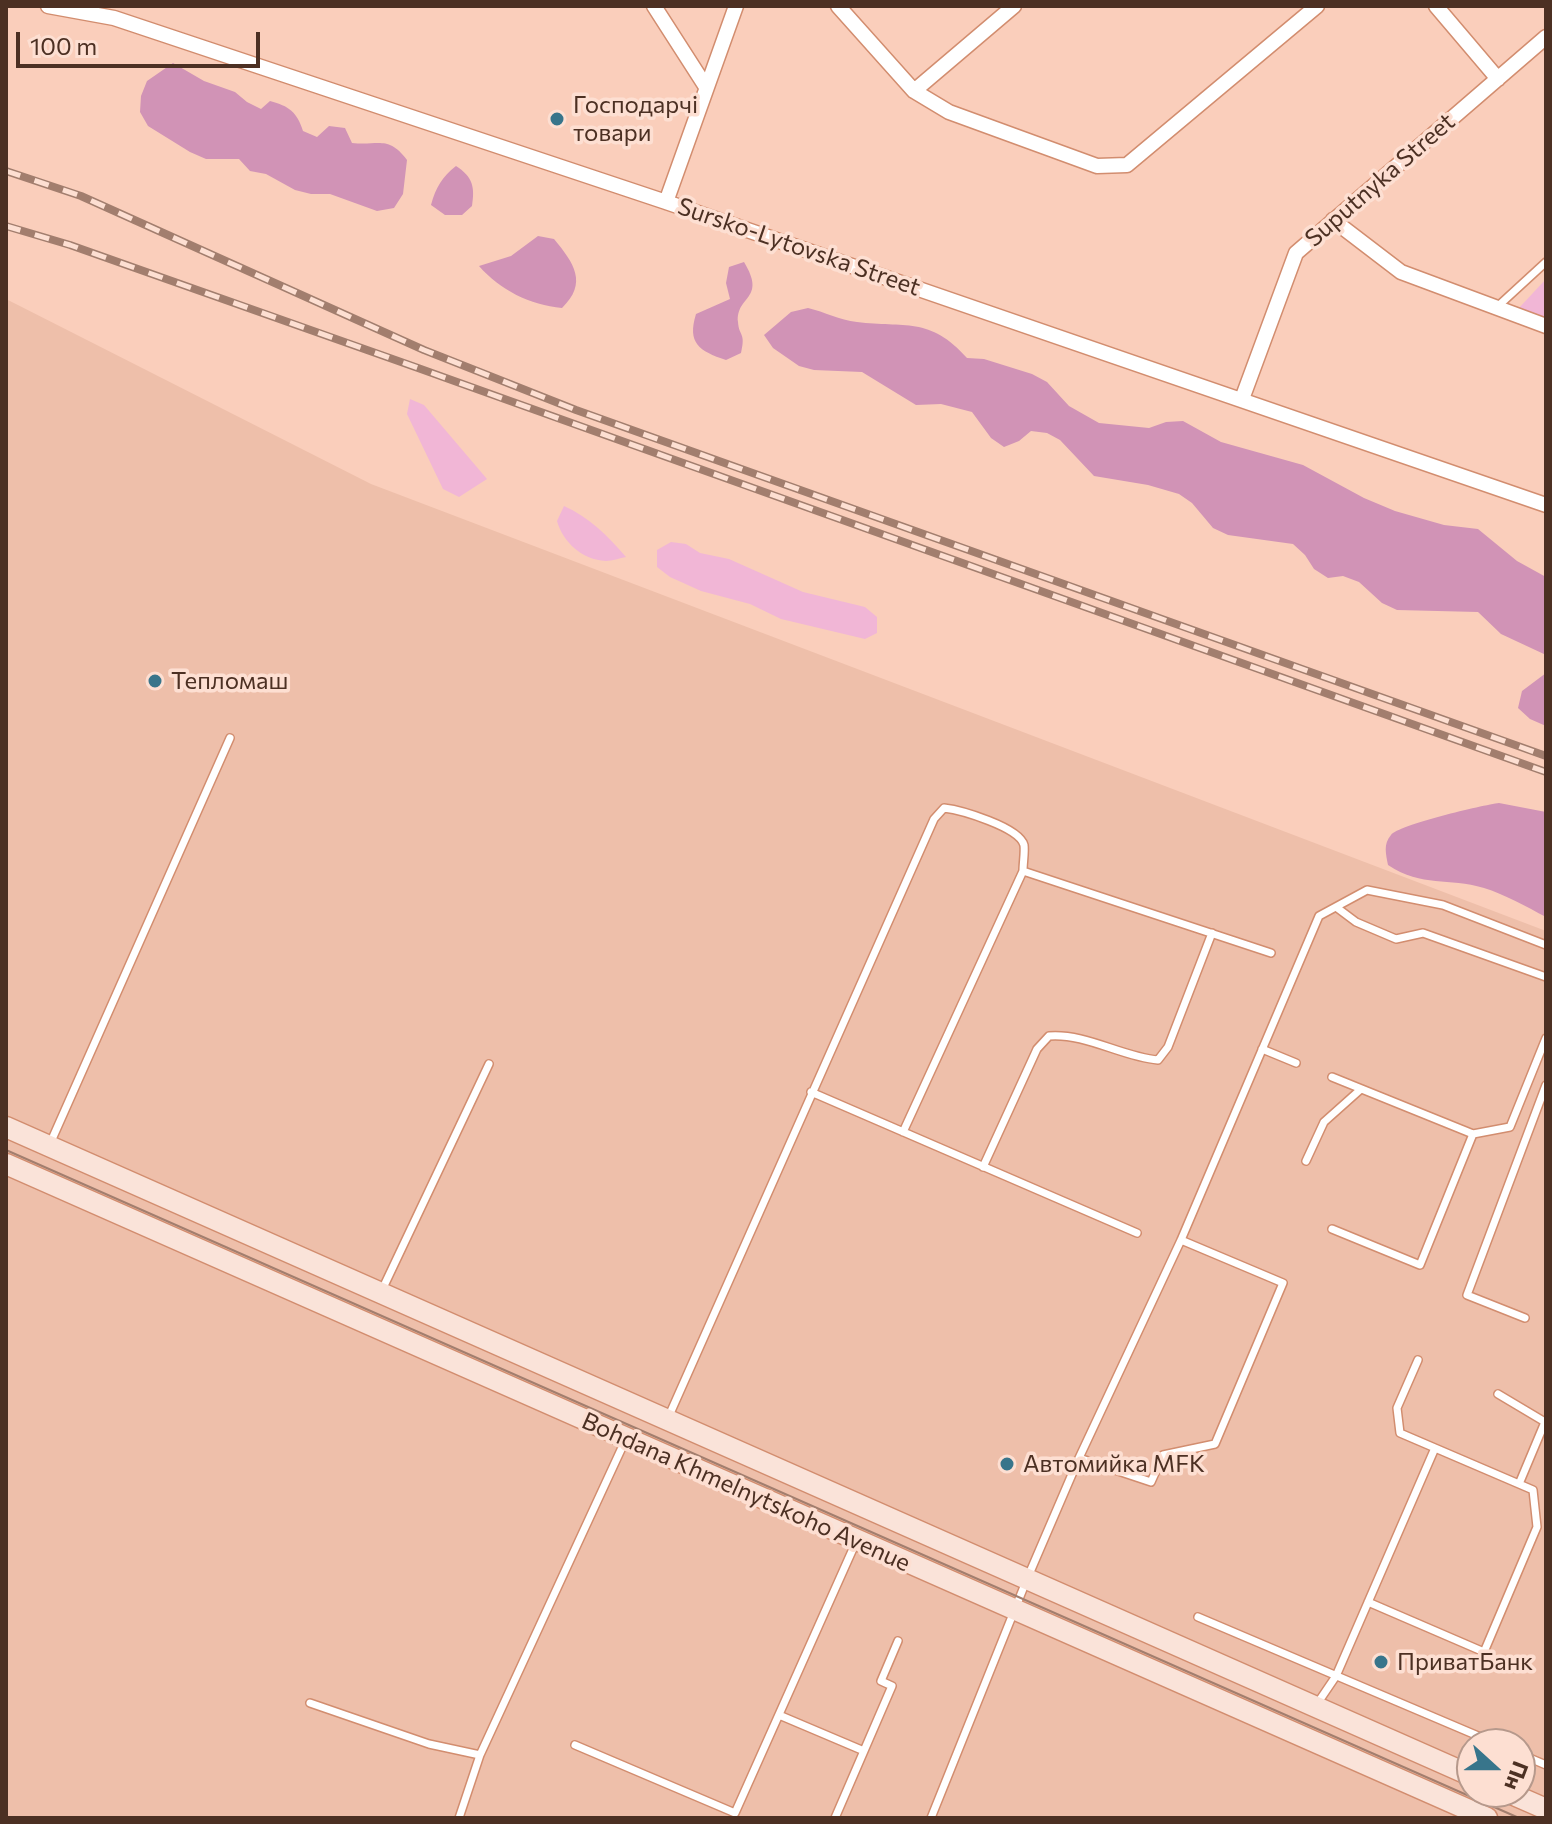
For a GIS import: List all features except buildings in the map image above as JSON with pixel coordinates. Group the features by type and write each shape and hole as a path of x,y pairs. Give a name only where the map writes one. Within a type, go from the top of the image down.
{"main road":[{"name":"Bohdana Khmelnytskoho Avenue","path":"15,1132 1456,1769"},
{"name":"Bohdana Khmelnytskoho Avenue","path":"6,1164 1487,1818"}],"street":[{"name":"Sursko-Lytovska Street","path":"48,6 114,18 666,202 1546,505"},
{"path":"654,6 706,87"},
{"path":"666,202 736,6"},
{"path":"838,6 914,91 949,112 1097,166 1127,165 1317,6"},
{"path":"914,91 1014,6"},
{"path":"1436,6 1498,79"},
{"name":"Suputnyka Street","path":"1242,399 1296,253 1546,37"},
{"path":"1333,220 1401,272 1546,326"}],"lane":[{"path":"1495,308 1546,262"},
{"path":"49,1146 230,738"},
{"path":"667,1420 934,819 944,808 956,809 1015,832 1024,844 1023,871 903,1132"},
{"path":"1023,871 1271,953"},
{"path":"931,1818 1079,1458 1181,1240 1319,916 1367,890 1443,905 1546,945"},
{"path":"1336,907 1356,922 1396,939 1423,933 1546,977"},
{"path":"983,1167 1037,1049 1049,1036 1064,1035 1144,1059 1158,1060 1168,1047 1212,933"},
{"path":"1332,1077 1473,1134 1510,1127 1546,1038"},
{"path":"1262,1049 1296,1063"},
{"path":"380,1294 489,1064"},
{"path":"1525,1318 1467,1295 1546,1085"},
{"path":"1306,1161 1324,1122 1361,1089"},
{"path":"811,1092 1137,1233"},
{"path":"6,1121 15,1132"},
{"path":"1332,1229 1420,1265 1473,1134"},
{"path":"1079,1458 1151,1482 1163,1455 1215,1444 1283,1283 1181,1240"},
{"path":"1368,1602 1484,1652 1537,1527 1533,1490 1400,1433 1397,1408 1418,1360"},
{"path":"1498,1394 1545,1422 1519,1484"},
{"path":"459,1818 480,1755 626,1439"},
{"path":"1314,1707 1336,1676 1435,1448"},
{"path":"575,1745 734,1815 857,1540"},
{"path":"1198,1617 1459,1728"},
{"path":"835,1818 892,1686 881,1681 898,1641"},
{"path":"310,1703 429,1744 480,1755"},
{"path":"779,1715 864,1751"}],"shaded area":[{"path":"173,63 204,81 235,92 261,109 270,101 282,105 295,114 303,131 317,137 329,126 345,128 352,143 382,143 394,147 407,160 403,194 394,208 377,211 330,194 295,190 266,174 250,171 239,159 206,159 190,152 148,126 140,112 141,96 147,81"},
{"path":"456,166 472,183 472,206 462,215 445,215 431,205 440,183"},
{"path":"538,236 554,239 575,273 575,290 562,308 538,304 516,295 479,266 511,256"},
{"path":"744,262 750,274 752,291 739,313 738,322 743,338 741,353 726,360 702,349 694,339 694,324 696,314 730,299 726,283 729,267"},
{"path":"1546,279 1546,318 1518,309"},
{"path":"6,299 371,484 1546,931 1546,1818 6,1818"},
{"path":"808,308 850,321 916,326 928,330 954,345 967,358 984,359 1047,382 1069,406 1099,423 1149,428 1166,422 1183,421 1221,442 1303,465 1395,511 1444,525 1478,529 1517,561 1546,577 1546,655 1501,634 1478,612 1397,610 1382,603 1359,582 1343,576 1328,578 1314,569 1293,544 1228,535 1213,528 1192,503 1179,494 1094,476 1060,440 1047,433 1031,431 1019,441 1004,447 991,438 972,412 941,404 916,405 862,372 814,370 799,366 773,348 764,335 791,312"},
{"path":"410,399 424,405 487,479 459,497 443,489 407,414"},
{"path":"564,506 598,528 626,557 597,560 575,548 564,536 557,521"},
{"path":"671,542 729,559 803,592 865,607 877,617 877,633 865,639 781,619 750,604 701,591 670,577 657,567 657,550"},
{"path":"1546,673 1546,726 1530,719 1518,708 1522,691"},
{"path":"1499,803 1546,812 1546,917 1484,888 1413,877 1388,865 1387,842 1397,831 1442,816"}],"tram line":[{"path":"6,1150 1519,1818"}],"railway":[{"path":"6,171 81,196 424,350 576,410 1546,756"},
{"path":"6,226 70,245 418,368 1546,772"}],"place":[{"name":"Господарчі товари","path":"557,119"},
{"name":"Тепломаш","path":"155,681"},
{"name":"Автомийка MFK","path":"1007,1464"},
{"name":"ПриватБанк","path":"1381,1662"}]}
